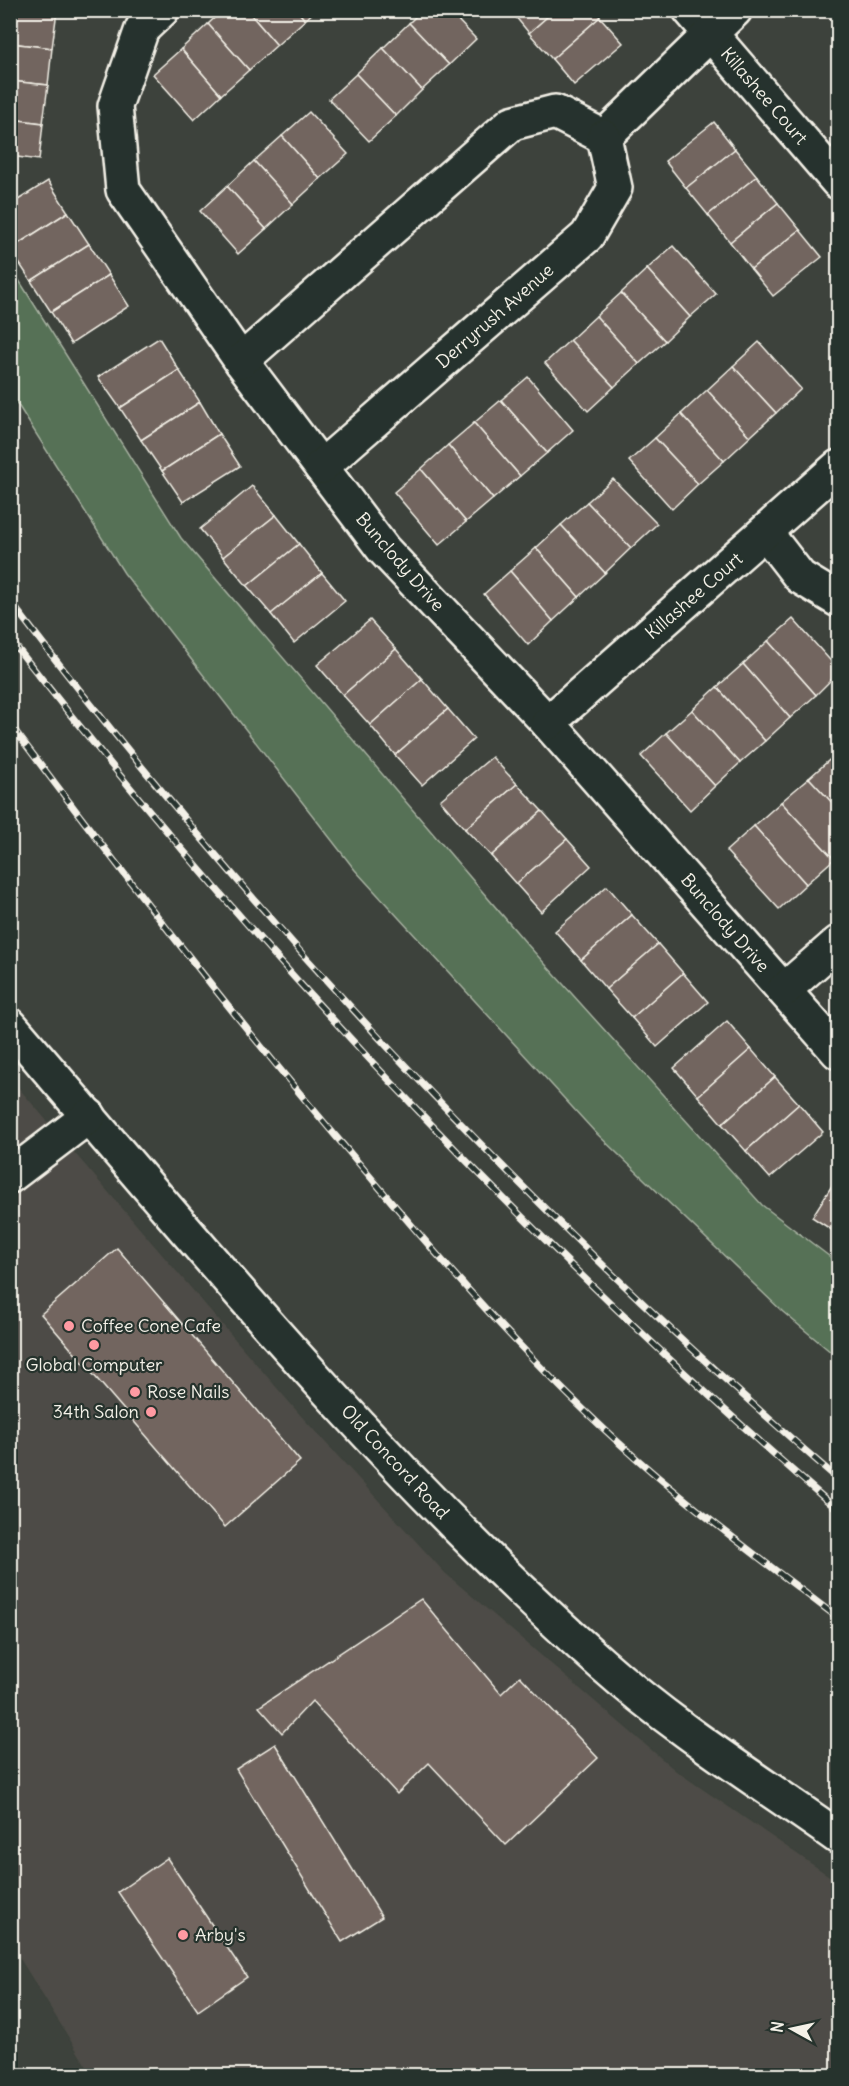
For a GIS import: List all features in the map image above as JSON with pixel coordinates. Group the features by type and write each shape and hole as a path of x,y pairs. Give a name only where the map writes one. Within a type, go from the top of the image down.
{"street":[{"name":"Bunclody Drive","path":"162,10 142,29 115,106 123,190 241,360 383,549 548,723 838,1052"},
{"name":"Killashee Court","path":"690,10 838,182"},
{"path":"241,360 512,123 555,112 604,137 712,35 735,10"},
{"name":"Derryrush Avenue","path":"321,467 587,236 615,188 604,137"},
{"name":"Killashee Court","path":"548,723 766,533 838,467"},
{"path":"766,533 800,577 838,600"},
{"path":"784,990 838,943"},
{"name":"Old Concord Road","path":"10,1024 245,1298 422,1493 529,1598 604,1666 698,1739 838,1837"},
{"path":"10,1176 89,1116"}],"shaded area":[{"path":"10,1078 302,1417 445,1573 676,1771 838,1882 838,2075 92,2075 11,1944"}],"green space":[{"path":"10,266 181,538 527,944 762,1205 838,1263 838,1358 783,1312 594,1131 355,870 124,573 11,394"}],"building":[{"path":"10,10 57,11 52,48 10,43"},
{"path":"223,10 247,10 277,45 249,70 208,24"},
{"path":"247,10 297,10 305,20 277,45"},
{"path":"297,10 316,10 305,20"},
{"path":"422,10 448,10 476,39 449,65 409,23"},
{"path":"510,10 555,10 529,33"},
{"path":"555,10 595,10 600,17 552,59 529,33"},
{"path":"600,17 623,43 574,85 552,59"},
{"path":"409,23 449,65 422,90 383,48"},
{"path":"208,24 249,70 221,95 181,49"},
{"path":"10,43 52,48 48,85 10,81"},
{"path":"383,48 422,90 396,116 356,74"},
{"path":"181,49 221,95 194,120 153,74"},
{"path":"356,74 396,116 369,141 329,99"},
{"path":"10,81 48,85 43,123 10,119"},
{"path":"309,112 348,154 320,179 282,136"},
{"path":"10,119 43,123 39,160 10,156"},
{"path":"714,122 735,149 686,188 665,161"},
{"path":"282,136 320,179 293,204 254,161"},
{"path":"735,149 757,176 708,215 686,188"},
{"path":"254,161 293,204 266,229 227,186"},
{"path":"757,176 778,203 730,242 708,215"},
{"path":"48,181 68,212 10,249 10,205"},
{"path":"227,186 266,229 238,254 200,211"},
{"path":"778,203 800,230 751,269 730,242"},
{"path":"68,212 89,244 31,281 10,249"},
{"path":"800,230 822,257 773,296 751,269"},
{"path":"89,244 109,275 51,312 31,281"},
{"path":"673,246 716,294 690,317 647,269"},
{"path":"647,269 690,317 665,341 621,293"},
{"path":"109,275 129,306 71,344 51,312"},
{"path":"621,293 665,341 639,364 596,316"},
{"path":"596,316 639,364 614,387 570,340"},
{"path":"159,338 179,370 120,408 98,377"},
{"path":"570,340 614,387 588,411 545,363"},
{"path":"759,342 801,389 776,413 733,366"},
{"path":"733,366 776,413 750,437 707,390"},
{"path":"179,370 200,402 141,440 120,408"},
{"path":"528,377 573,430 547,453 501,400"},
{"path":"707,390 750,437 724,461 681,414"},
{"path":"501,400 547,453 520,476 474,423"},
{"path":"200,402 219,434 162,471 141,440"},
{"path":"681,414 724,461 698,484 655,438"},
{"path":"474,423 520,476 493,499 448,445"},
{"path":"219,434 240,466 183,502 162,471"},
{"path":"655,438 698,484 672,509 629,461"},
{"path":"448,445 493,499 466,522 421,469"},
{"path":"421,469 466,522 439,545 394,492"},
{"path":"613,479 657,524 631,548 587,502"},
{"path":"252,486 276,515 223,557 200,529"},
{"path":"587,502 631,548 605,573 561,525"},
{"path":"276,515 299,544 247,586 223,557"},
{"path":"561,525 605,573 579,597 536,548"},
{"path":"299,544 322,573 271,614 247,586"},
{"path":"536,548 579,597 553,621 510,571"},
{"path":"510,571 553,621 528,645 484,594"},
{"path":"322,573 345,601 294,643 271,614"},
{"path":"793,619 838,669 838,673 816,695 768,641"},
{"path":"370,620 396,649 343,695 317,665"},
{"path":"768,641 816,695 790,718 743,664"},
{"path":"396,649 422,679 370,725 343,695"},
{"path":"743,664 790,718 765,741 717,687"},
{"path":"422,679 448,709 395,755 370,725"},
{"path":"717,687 765,741 740,763 692,710"},
{"path":"448,709 474,739 422,785 395,755"},
{"path":"692,710 740,763 715,786 666,733"},
{"path":"666,733 715,786 690,810 641,756"},
{"path":"836,754 838,756 838,809 809,778"},
{"path":"492,757 517,784 465,829 440,800"},
{"path":"809,778 838,809 838,855 834,859 781,802"},
{"path":"517,784 542,811 491,856 465,829"},
{"path":"781,802 834,859 806,884 754,826"},
{"path":"542,811 567,839 516,884 491,856"},
{"path":"754,826 806,884 779,909 726,851"},
{"path":"567,839 591,866 541,912 516,884"},
{"path":"607,886 632,915 581,960 555,931"},
{"path":"632,915 658,944 606,989 581,960"},
{"path":"658,944 683,973 632,1018 606,989"},
{"path":"683,973 708,1002 657,1047 632,1018"},
{"path":"727,1021 751,1049 698,1096 674,1068"},
{"path":"751,1049 775,1077 722,1124 698,1096"},
{"path":"775,1077 799,1104 746,1151 722,1124"},
{"path":"799,1104 823,1132 770,1178 746,1151"},
{"path":"838,1176 838,1234 812,1217"},
{"path":"117,1248 300,1461 225,1527 41,1314"},
{"path":"421,1599 501,1694 520,1676 598,1758 506,1845 429,1763 397,1794 312,1701 282,1733 259,1707"},
{"path":"275,1744 382,1917 342,1942 236,1769"},
{"name":"Arby's","path":"167,1858 247,1977 198,2011 118,1892"}],"railway":[{"path":"10,601 103,720 200,836 299,950 401,1061 615,1276 725,1379 838,1479"},
{"path":"10,639 201,872 403,1095 615,1308 838,1510"},
{"path":"10,724 139,893 271,1059 485,1309 550,1377 644,1465 726,1532 838,1618"}],"place":[{"name":"Coffee Cone Cafe","path":"69,1326"},
{"name":"Global Computer","path":"94,1345"},
{"name":"Rose Nails","path":"135,1392"},
{"name":"34th Salon","path":"151,1412"},
{"name":"Arby's","path":"183,1935"}]}
